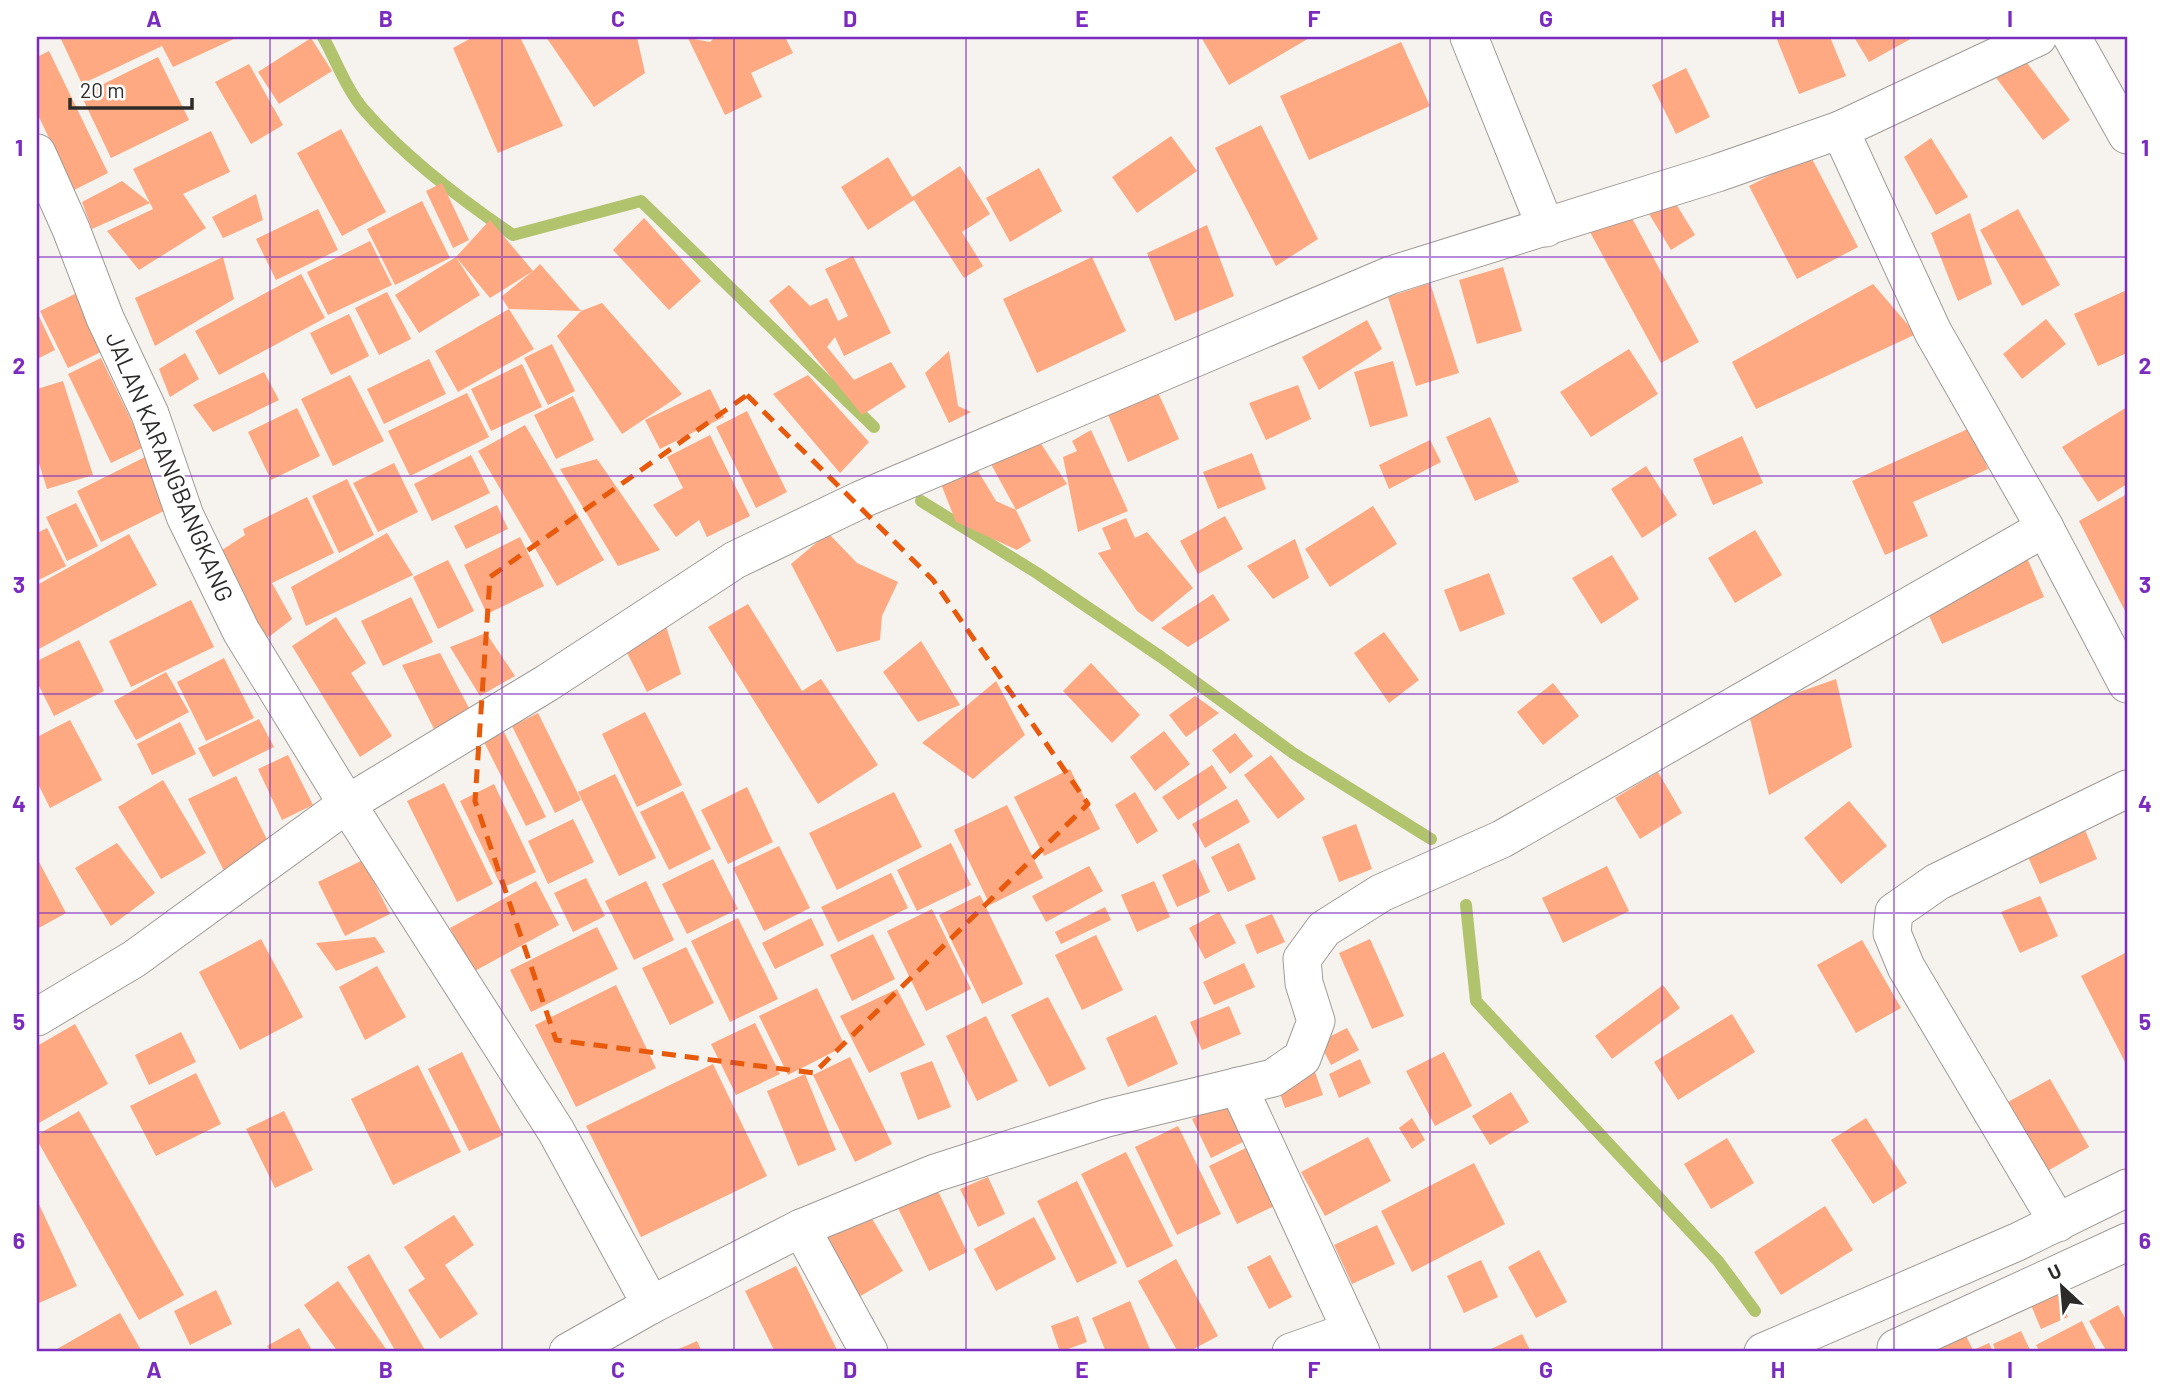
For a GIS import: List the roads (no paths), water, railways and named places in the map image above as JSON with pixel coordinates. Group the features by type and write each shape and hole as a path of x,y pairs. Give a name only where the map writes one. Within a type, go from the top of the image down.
{"street":[{"path":"1469,37 1546,228"},
{"path":"37,1017 134,959 347,804 547,683 677,596 736,561 860,500 1391,275 1546,228 1840,130 2038,37"},
{"path":"2072,37 2127,135"},
{"path":"1840,130 1933,332 2045,528 2127,684"},
{"name":"JALAN KARANGBANGKANG","path":"37,153 71,229 104,318 150,414 185,516 241,631 347,804 556,1132 651,1305"},
{"path":"568,1352 651,1305 802,1228 935,1173 1107,1118 1273,1077 1302,1058 1316,1021 1304,983 1302,959 1324,929 1381,894 1502,839 2045,528"},
{"path":"2058,1223 1906,967 1892,933 1894,912 1937,882 2127,789"},
{"path":"1238,1086 1356,1342 1291,1352"},
{"path":"1763,1352 2058,1223 2127,1188"},
{"path":"802,1228 869,1352"},
{"path":"1896,1348 2127,1242"}],"waterway":[{"path":"323,37 342,75 365,111 435,177 494,222 513,235 641,201 874,427"},
{"path":"921,501 1037,573 1161,657 1293,753 1431,839"},
{"path":"1466,905 1476,1001 1718,1261 1755,1311"}]}
